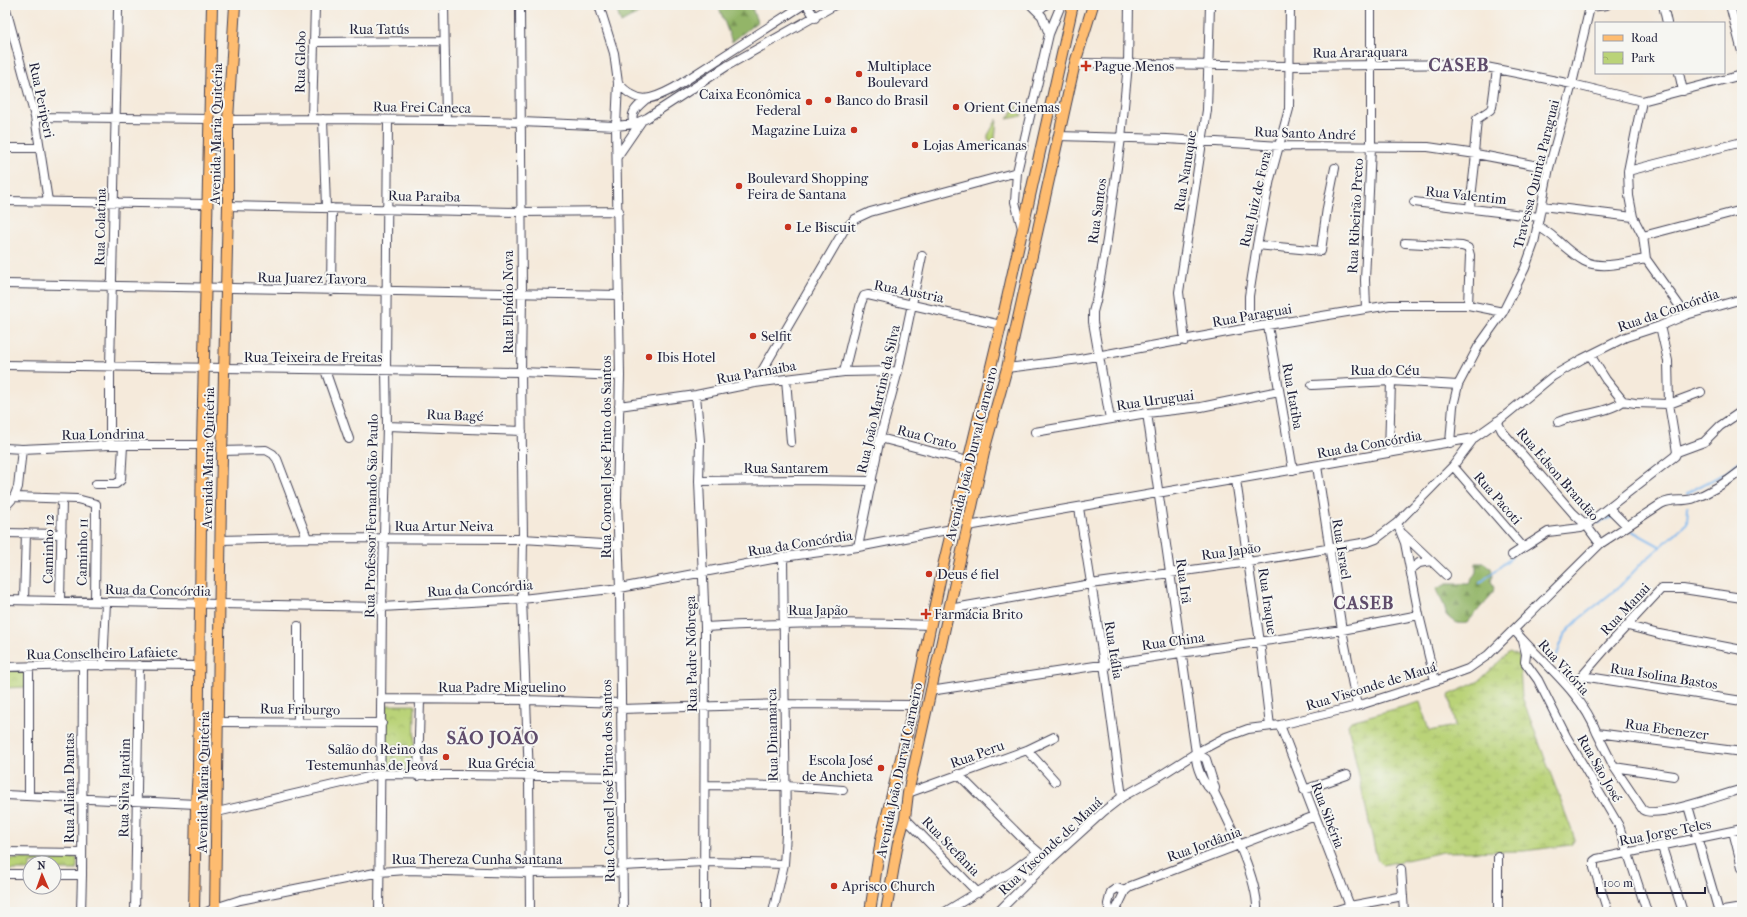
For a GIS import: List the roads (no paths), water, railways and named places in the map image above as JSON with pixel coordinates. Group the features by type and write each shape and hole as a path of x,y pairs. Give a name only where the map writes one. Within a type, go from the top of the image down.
{"main road":[{"name":"Avenida Maria Quitéria","path":"212,911 217,812 222,451 228,206 228,120 234,5"},
{"name":"Avenida João Durval Carneiro","path":"870,912 881,839 914,705 952,529 1001,325 1073,5"},
{"name":"Avenida João Durval Carneiro","path":"886,912 898,843 905,818 908,792 986,444 1007,368 1075,63 1093,5"},
{"name":"Avenida Maria Quitéria","path":"194,912 198,768 205,289 212,6"},
{"path":"881,839 883,848 887,851 894,849 898,843"},
{"path":"877,871 887,869 892,874"}],"street":[{"name":"Rua Periperi","path":"5,5 34,117 48,201"},
{"name":"Rua Globo","path":"312,119 315,5"},
{"path":"444,5 446,120"},
{"name":"Rua Elpídio Nova","path":"520,5 523,539 522,599 529,776 530,912"},
{"name":"Rua Coronel José Pinto dos Santos","path":"599,5 614,53 618,83 616,126 619,211 620,376 617,454 620,588 623,912"},
{"path":"638,123 633,120 633,113 645,100 656,97 674,88 803,5"},
{"path":"807,5 815,18"},
{"path":"617,157 638,123 726,66 815,18 835,5"},
{"path":"1032,5 1041,8 1049,34"},
{"path":"1022,228 1015,202 1017,172 1049,34 1061,5"},
{"name":"Rua Santos","path":"1110,419 1098,354 1093,312 1107,240 1121,138 1128,64 1129,5"},
{"name":"Rua Nanuque","path":"1185,340 1179,292 1207,110 1210,5"},
{"name":"Rua Juiz de Fora","path":"1249,328 1249,296 1257,245 1270,179 1289,109 1290,5"},
{"name":"Rua Ribeirão Preto","path":"1366,309 1365,280 1371,147 1371,5"},
{"path":"1587,6 1607,5"},
{"path":"1663,5 1667,22"},
{"path":"1730,5 1742,52"},
{"name":"Travessa Quinta Paraguai","path":"1450,443 1453,406 1458,385 1478,347 1503,312 1530,255 1534,243 1550,168 1572,84 1587,6"},
{"name":"Rua Colatina","path":"110,445 113,203 118,10"},
{"name":"Rua Tatús","path":"314,42 444,42"},
{"name":"Rua Araraquara","path":"1075,63 1290,66 1463,64 1497,69 1572,84 1642,102"},
{"path":"1470,207 1475,154 1476,119 1492,107 1497,69"},
{"path":"1679,74 1683,91"},
{"path":"1686,315 1646,259 1643,236 1633,217 1629,196 1628,171 1642,102 1742,75"},
{"path":"618,83 631,95 645,100"},
{"path":"34,117 209,119"},
{"path":"323,119 329,208 331,291"},
{"name":"Rua Frei Caneca","path":"228,120 446,120 616,126 638,123"},
{"name":"Rua Professor Fernando São Paulo","path":"379,912 382,607 387,426 386,292 388,120"},
{"name":"Rua Santo André","path":"1058,136 1280,146 1428,147 1550,168"},
{"path":"1628,171 1742,142"},
{"path":"5,148 39,148"},
{"path":"1257,245 1321,252 1327,208 1336,168"},
{"path":"755,383 844,230 855,219 870,212 1017,172"},
{"path":"5,201 207,204"},
{"name":"Rua Valentim","path":"1414,202 1470,207 1539,217"},
{"name":"Rua Paraiba","path":"228,206 388,208 521,212 619,211"},
{"path":"1542,206 1633,217"},
{"path":"1643,236 1742,210"},
{"path":"1537,226 1553,235 1565,247 1584,261 1592,264 1646,259"},
{"path":"1405,243 1462,246 1468,248 1470,255 1468,304"},
{"name":"Rua João Martins da Silva","path":"858,547 880,438 898,372 922,256"},
{"name":"Rua Juarez Tavora","path":"5,284 205,289 619,295"},
{"name":"Rua Austria","path":"844,372 861,302 864,296 872,294 1001,325"},
{"name":"Rua da Concórdia","path":"968,526 1079,508 1474,438 1553,376 1590,355 1626,337 1660,326 1686,315 1742,299"},
{"name":"Rua Paraguai","path":"1007,368 1068,361 1098,354 1390,305 1468,304 1503,312"},
{"name":"Rua Itatiba","path":"1268,326 1293,470"},
{"path":"1660,326 1668,361 1669,404 1678,452"},
{"path":"1590,355 1606,380 1623,401 1635,403 1669,404 1701,392"},
{"name":"Rua Teixeira de Freitas","path":"5,366 521,372 620,376"},
{"path":"325,370 349,438"},
{"name":"Rua Parnaiba","path":"619,406 696,395 755,383 786,379 844,372 898,372"},
{"path":"786,379 791,442"},
{"path":"1389,453 1391,381"},
{"name":"Rua do Céu","path":"1312,385 1391,381 1458,385"},
{"name":"Rua Uruguai","path":"1034,432 1147,413 1201,407 1279,391"},
{"name":"Rua Padre Nóbrega","path":"696,395 700,442 705,627 706,707 704,912"},
{"path":"1558,422 1567,418 1614,407 1623,401"},
{"path":"1512,555 1548,532 1581,528 1586,525 1675,456 1678,452 1704,442 1720,426 1742,411"},
{"name":"Rua Irã","path":"1147,413 1180,653 1196,753 1196,763 1207,786 1214,792 1238,846 1255,888 1257,912"},
{"name":"Rua Edson Brandão","path":"1497,421 1502,431 1573,513 1586,525 1600,544"},
{"name":"Rua Bagé","path":"387,426 522,431"},
{"name":"Rua Crato","path":"880,438 968,462"},
{"name":"Rua Japão","path":"949,609 1091,584 1249,562 1329,549 1376,539 1397,523 1453,466 1474,438"},
{"name":"Rua Londrina","path":"5,448 22,449 110,445 202,445"},
{"path":"96,484 116,484 121,480 123,446"},
{"path":"5,507 14,497 20,478 22,449"},
{"path":"222,451 266,450 274,454 307,538"},
{"name":"Rua Israel","path":"1317,466 1342,630 1357,706"},
{"name":"Rua Pacoti","path":"1453,466 1523,547"},
{"name":"Rua Visconde de Mauá","path":"998,912 1081,831 1122,797 1158,777 1196,753 1236,733 1248,729 1280,725 1357,706 1468,669 1478,663 1514,630 1600,544 1661,504 1669,500 1692,499 1717,488 1742,470"},
{"name":"Rua Iraque","path":"1236,480 1249,562 1270,726"},
{"name":"Rua Santarem","path":"700,481 872,481"},
{"path":"14,497 62,499"},
{"name":"Caminho 11","path":"62,499 87,500 96,504 95,601"},
{"name":"Caminho 12","path":"60,600 62,499"},
{"name":"Rua Itália","path":"1079,508 1104,664 1122,797"},
{"path":"1608,508 1627,526"},
{"path":"1397,523 1405,543 1419,615 1435,681"},
{"name":"Rua da Concórdia","path":"5,600 382,607 522,599 620,588 783,557 858,547 952,529"},
{"path":"1401,532 1446,575"},
{"path":"5,533 62,534"},
{"path":"24,600 26,533"},
{"name":"Rua Artur Neiva","path":"221,540 307,538 523,539 618,545"},
{"name":"Rua Dinamarca","path":"773,912 784,864 786,834 783,557"},
{"path":"1410,570 1419,563 1431,561"},
{"name":"Rua Manai","path":"1573,692 1582,676 1661,588 1683,589 1742,598"},
{"path":"102,666 106,602"},
{"name":"Rua China","path":"930,691 1104,664 1342,630 1419,615"},
{"name":"Rua Japão","path":"705,627 784,623 864,623 931,626"},
{"path":"298,626 298,722"},
{"path":"1628,626 1659,634 1742,650"},
{"name":"Rua Vitória","path":"1514,630 1573,692 1594,724 1597,733"},
{"name":"Rua São José","path":"1523,641 1526,654 1525,662 1538,680 1566,736 1614,817 1628,853 1647,912"},
{"name":"Rua Conselheiro Lafaiete","path":"5,667 83,665 199,666"},
{"name":"Rua Aliana Dantas","path":"81,912 83,665"},
{"name":"Rua Silva Jardim","path":"135,912 138,665"},
{"path":"29,667 29,796"},
{"name":"Rua Isolina Bastos","path":"1582,676 1742,701"},
{"name":"Rua Padre Miguelino","path":"382,699 527,700 621,706 706,707 784,704 914,705"},
{"path":"418,776 420,700"},
{"name":"Rua Friburgo","path":"218,722 382,723"},
{"name":"Rua Sibéria","path":"1280,725 1304,790 1352,909"},
{"path":"1597,733 1614,767 1643,810 1647,813 1688,806 1742,789"},
{"name":"Rua Ebenezer","path":"1597,733 1742,752"},
{"name":"Rua Peru","path":"908,792 1027,750 1054,737"},
{"path":"1027,750 1055,781"},
{"path":"1614,767 1674,776"},
{"name":"Rua Grécia","path":"217,812 381,774 418,776 621,777"},
{"path":"958,774 1022,838 1049,861"},
{"path":"1304,790 1347,775"},
{"path":"705,785 786,786 843,790"},
{"path":"5,795 137,800 196,804"},
{"path":"1688,806 1696,838 1719,912 1742,908"},
{"name":"Rua Jordânia","path":"1110,912 1108,904 1111,892 1117,888 1125,891 1139,882 1315,816"},
{"name":"Rua Stefânia","path":"905,818 978,893"},
{"name":"Rua Jorge Teles","path":"1608,912 1594,868 1594,861 1600,857 1662,847 1696,838 1742,829"},
{"path":"1733,831 1742,867"},
{"path":"1662,847 1683,912"},
{"path":"5,852 82,852"},
{"path":"946,912 1018,868 1038,852"},
{"path":"1498,856 1498,912"},
{"name":"Rua Thereza Cunha Santana","path":"212,911 247,899 380,872 420,870 529,873 622,869 704,862 784,864"},
{"path":"1018,868 1031,880"},
{"path":"1401,869 1404,912"},
{"path":"5,874 22,874"},
{"path":"62,875 82,876"},
{"path":"1115,912 1125,891"},
{"path":"1330,912 1352,909 1403,896"}],"waterway":[{"path":"1687,493 1729,471 1742,458"},
{"path":"1557,655 1564,635 1579,619 1619,587 1640,565 1687,523 1688,507"},
{"path":"1598,523 1613,517"},
{"path":"1632,531 1661,547"},
{"path":"1480,583 1512,557"}],"place":[{"name":"Pague Menos","path":"1086,66"},
{"name":"Multiplace Boulevard","path":"859,74"},
{"name":"Banco do Brasil","path":"828,100"},
{"name":"Caixa Econômica Federal","path":"809,102"},
{"name":"Orient Cinemas","path":"956,107"},
{"name":"Magazine Luiza","path":"854,130"},
{"name":"Lojas Americanas","path":"915,145"},
{"name":"Boulevard Shopping Feira de Santana","path":"739,186"},
{"name":"Le Biscuit","path":"788,227"},
{"name":"Selfit","path":"753,336"},
{"name":"Ibis Hotel","path":"649,357"},
{"name":"Deus é fiel","path":"929,574"},
{"name":"Farmácia Brito","path":"926,614"},
{"name":"Salão do Reino das Testemunhas de Jeová","path":"446,757"},
{"name":"Escola José de Anchieta","path":"881,768"},
{"name":"Aprisco Church","path":"834,886"}],"district":[{"name":"CASEB","path":"1459,65"},
{"name":"CASEB","path":"1364,603"},
{"name":"SÃO JOÃO","path":"493,738"}]}
